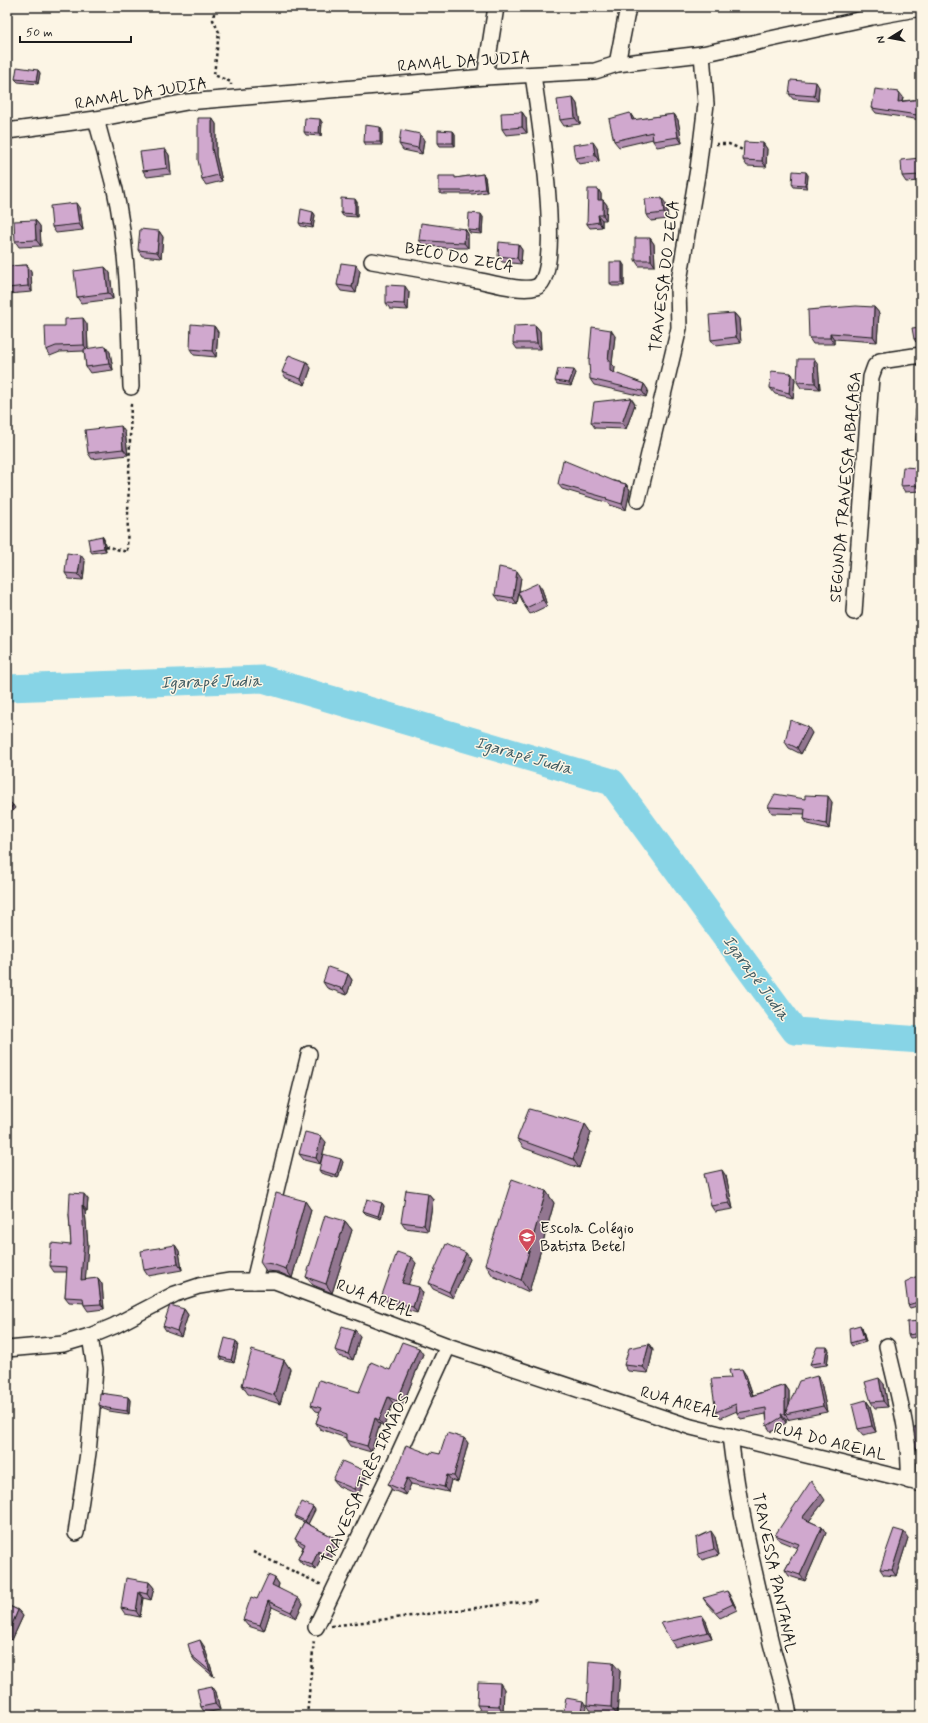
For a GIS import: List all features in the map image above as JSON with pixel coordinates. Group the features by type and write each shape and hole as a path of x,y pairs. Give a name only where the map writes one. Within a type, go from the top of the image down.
{"street":[{"path":"485,77 496,7"},
{"path":"617,64 628,7"},
{"name":"RAMAL DA JUDIA","path":"7,131 96,119 187,102 485,77 595,70 617,64 702,54 872,17 921,8"},
{"name":"TRAVESSA DO ZECA","path":"638,500 680,328 678,287 706,104 702,54"},
{"name":"BECO DO ZECA","path":"372,260 509,286 533,288 543,282 547,272 550,249 550,220 533,75"},
{"path":"96,119 115,190 121,232 128,305 131,387"},
{"name":"SEGUNDA TRAVESSA ABACABA","path":"854,612 871,377 875,366 880,361 921,355"},
{"path":"254,1281 309,1054"},
{"name":"RUA AREAL","path":"7,1349 63,1344 90,1336 114,1326 175,1294 200,1286 230,1281 275,1281 448,1346 684,1424 730,1436"},
{"path":"76,1533 88,1453 93,1400 95,1369 90,1336"},
{"name":"TRAVESSA TRÊS IRMÃOS","path":"316,1627 390,1474 448,1346"},
{"path":"886,1346 901,1409 915,1483"},
{"name":"RUA DO AREIAL","path":"730,1436 901,1478 915,1483"},
{"name":"TRAVESSA PANTANAL","path":"730,1436 735,1477 745,1533 775,1664 787,1702 789,1716"}],"path":[{"path":"215,7 213,20 219,32 214,75 231,82 230,99"},
{"path":"701,144 729,144 748,153"},
{"path":"105,546 127,552 131,387"},
{"path":"252,1552 333,1590"},
{"path":"307,1716 316,1627 539,1600"}],"building":[{"path":"17,67 38,70 36,81 15,79"},
{"path":"791,80 816,82 814,96 789,94"},
{"path":"875,89 899,92 898,102 921,99 921,114 917,115 872,108"},
{"path":"573,98 575,118 560,120 557,100"},
{"path":"522,112 522,127 502,129 501,113"},
{"path":"630,113 632,120 674,114 678,137 653,141 652,132 614,141 609,119"},
{"path":"198,118 212,118 212,149 218,175 202,179 198,160"},
{"path":"305,118 320,119 319,133 304,132"},
{"path":"365,125 380,127 380,142 364,142"},
{"path":"401,130 420,134 418,148 399,144"},
{"path":"438,130 453,131 453,143 438,143"},
{"path":"593,142 595,155 575,158 573,145"},
{"path":"744,142 763,143 762,161 743,160"},
{"path":"165,149 167,168 143,171 140,152"},
{"path":"920,158 921,175 902,176 901,160"},
{"path":"793,171 806,172 805,185 792,184"},
{"path":"483,174 485,189 471,191 439,191 439,176 455,176 455,178"},
{"path":"588,189 598,189 598,200 603,200 603,215 598,215 599,222 587,224"},
{"path":"341,198 355,199 355,214 341,213"},
{"path":"662,198 664,213 647,215 645,199"},
{"path":"76,203 79,224 52,227 50,206"},
{"path":"301,209 313,212 311,225 299,223"},
{"path":"469,213 481,214 480,231 468,230"},
{"path":"35,220 36,240 15,241 14,221"},
{"path":"421,223 465,229 464,243 419,240"},
{"path":"140,229 159,231 157,252 138,250"},
{"path":"635,238 650,238 651,260 635,260"},
{"path":"499,242 518,244 517,258 498,256"},
{"path":"610,262 622,262 622,283 610,283"},
{"path":"341,263 356,265 352,287 337,285"},
{"path":"27,265 28,286 7,288 7,266"},
{"path":"105,267 108,293 77,297 74,271"},
{"path":"386,285 405,286 404,304 386,303"},
{"path":"856,306 874,307 873,336 830,333 830,338 809,338 808,310"},
{"path":"734,313 736,337 711,340 709,315"},
{"path":"83,318 84,345 56,346 46,350 45,326 65,326 65,319"},
{"path":"191,324 214,326 212,351 190,349"},
{"path":"535,325 537,343 513,343 514,326"},
{"path":"592,327 611,330 608,361 610,361 610,371 644,384 642,391 590,379 589,361"},
{"path":"921,327 921,338 914,339 912,328"},
{"path":"106,346 109,364 86,367 84,349"},
{"path":"289,355 307,362 301,379 282,372"},
{"path":"798,359 814,359 815,383 797,382"},
{"path":"558,369 574,370 569,383 555,381"},
{"path":"771,371 791,373 789,393 770,388"},
{"path":"631,398 622,423 591,422 594,402"},
{"path":"916,409 921,409 921,442 916,441"},
{"path":"121,426 123,449 88,453 85,430"},
{"path":"563,460 614,481 626,484 622,504 606,499 607,498 558,484"},
{"path":"903,467 920,468 919,485 901,486"},
{"path":"102,536 104,548 90,550 88,539"},
{"path":"67,553 81,555 78,574 65,573"},
{"path":"499,567 517,571 513,598 495,595"},
{"path":"538,583 543,600 526,608 518,592"},
{"path":"790,720 808,727 797,748 785,742"},
{"path":"775,794 805,799 805,795 828,796 826,824 804,819 805,809 768,807"},
{"path":"7,800 13,805 7,812"},
{"path":"328,967 348,974 343,989 323,982"},
{"path":"529,1109 585,1124 573,1159 517,1139"},
{"path":"305,1132 321,1136 316,1158 299,1154"},
{"path":"323,1154 341,1159 336,1175 319,1170"},
{"path":"722,1170 729,1203 711,1206 704,1174"},
{"path":"512,1179 546,1191 521,1280 485,1264"},
{"path":"406,1190 428,1193 424,1225 401,1222"},
{"path":"70,1193 84,1194 83,1206 82,1205 84,1240 81,1280 98,1278 101,1304 84,1305 83,1298 65,1297 67,1267 50,1266 51,1243 71,1245 69,1214"},
{"path":"276,1193 305,1201 286,1269 260,1262"},
{"path":"367,1199 382,1203 378,1216 363,1211"},
{"path":"325,1215 345,1221 326,1284 306,1277"},
{"path":"446,1244 466,1253 449,1292 429,1283"},
{"path":"175,1245 178,1264 144,1270 141,1251"},
{"path":"397,1252 411,1257 402,1283 419,1287 413,1307 398,1303 399,1301 382,1295"},
{"path":"915,1277 921,1277 921,1301 908,1305 905,1282"},
{"path":"170,1305 184,1309 177,1331 163,1326"},
{"path":"921,1321 921,1333 908,1335 907,1322"},
{"path":"860,1325 864,1339 850,1343 849,1328"},
{"path":"342,1326 355,1330 348,1354 335,1350"},
{"path":"225,1338 236,1341 231,1360 220,1357"},
{"path":"402,1342 419,1348 397,1401 388,1397 379,1420 375,1418 367,1446 346,1440 346,1434 316,1423 321,1408 311,1405 319,1380 359,1392 371,1362 390,1370"},
{"path":"649,1344 643,1367 624,1365 629,1348"},
{"path":"817,1347 827,1347 825,1362 810,1364"},
{"path":"252,1350 284,1360 274,1395 242,1385"},
{"path":"742,1369 751,1396 785,1385 785,1414 781,1414 782,1417 767,1426 766,1408 737,1413 736,1404 716,1412 711,1379 731,1378 729,1370"},
{"path":"817,1376 823,1406 785,1414 799,1381"},
{"path":"879,1378 883,1401 871,1402 865,1382"},
{"path":"100,1393 128,1397 127,1411 107,1408 99,1405"},
{"path":"866,1400 872,1426 858,1429 852,1404"},
{"path":"921,1427 921,1447 916,1448 914,1428"},
{"path":"447,1433 464,1438 454,1476 447,1475 444,1487 407,1478 402,1490 388,1484 397,1469 406,1445 430,1454 431,1452 440,1454"},
{"path":"342,1461 363,1470 354,1489 333,1480"},
{"path":"811,1481 821,1494 802,1518 822,1527 800,1575 785,1570 799,1544 775,1535"},
{"path":"302,1502 313,1507 305,1521 295,1516"},
{"path":"304,1522 335,1538 326,1555 318,1551 312,1565 298,1559 305,1544 295,1539"},
{"path":"894,1529 904,1532 892,1570 880,1569"},
{"path":"711,1531 714,1549 698,1554 696,1538"},
{"path":"268,1575 275,1578 272,1585 298,1598 291,1612 268,1601 260,1625 243,1620 251,1597 257,1599"},
{"path":"126,1578 149,1582 147,1594 139,1592 136,1611 121,1608"},
{"path":"727,1591 733,1604 716,1612 703,1598"},
{"path":"7,1605 18,1610 8,1634 7,1634"},
{"path":"702,1615 708,1632 671,1641 661,1623"},
{"path":"200,1640 210,1671 191,1655 188,1644"},
{"path":"589,1661 613,1663 611,1707 587,1705"},
{"path":"478,1682 500,1683 499,1706 477,1705"},
{"path":"212,1686 215,1704 201,1707 197,1689"},
{"path":"566,1698 583,1701 580,1716 563,1716"}],"waterway":[{"name":"Igarapé Judia","path":"7,688 263,679 612,782 795,1031 921,1040"}],"place":[{"name":"Escola Colégio Batista Betel","path":"527,1252"}]}
